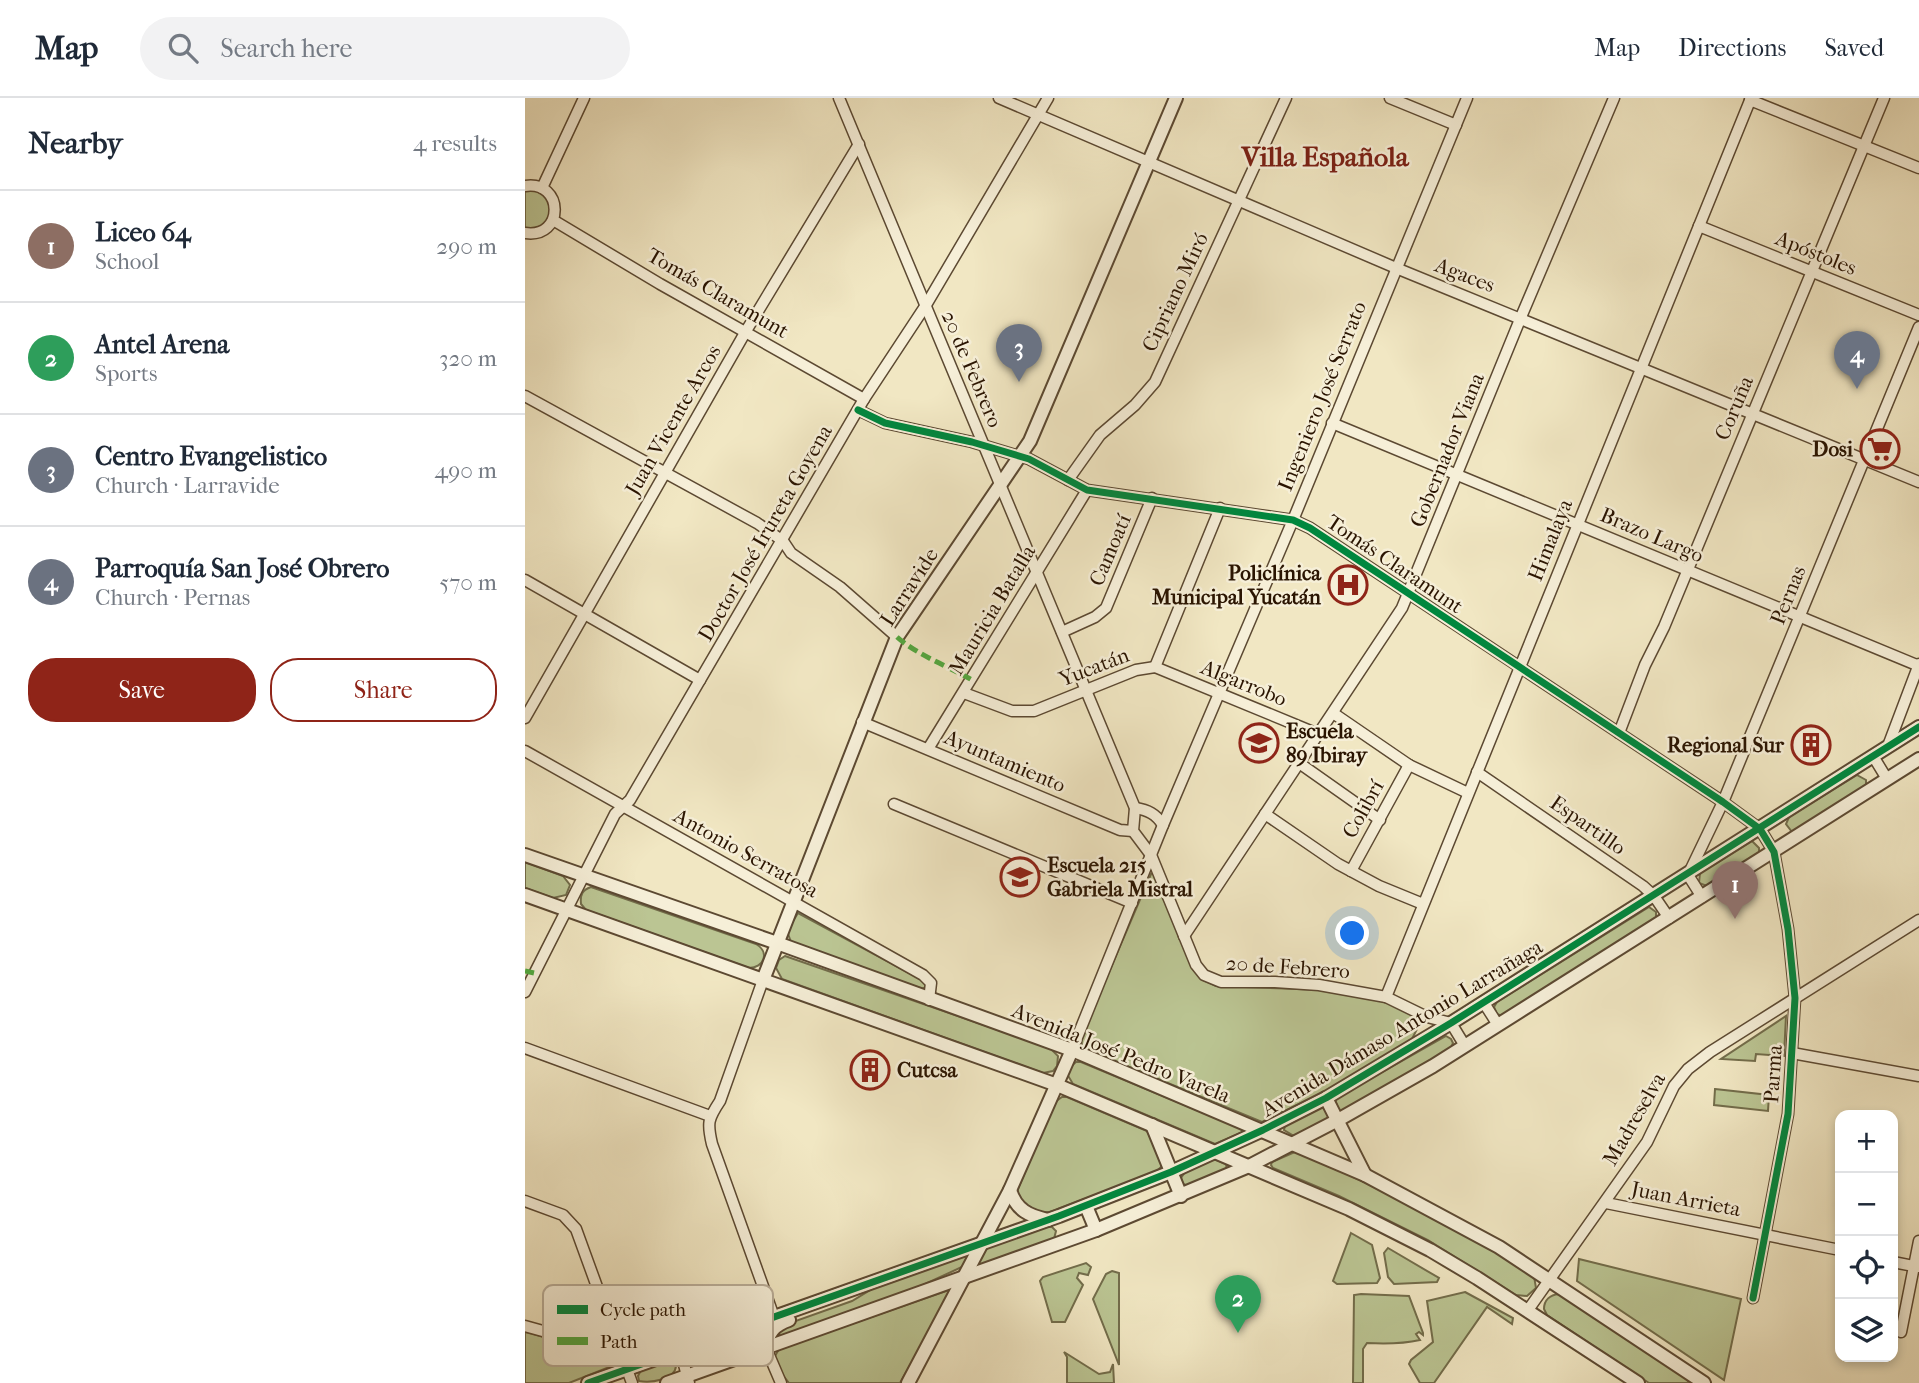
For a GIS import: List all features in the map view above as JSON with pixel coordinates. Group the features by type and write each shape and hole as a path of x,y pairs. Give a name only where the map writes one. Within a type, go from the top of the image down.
{"street":[{"path":"542,188 584,98"},
{"name":"20 de Febrero","path":"839,98 1135,808 1133,831 1151,855 1196,965 1211,979 1221,982 1319,985 1386,997 1427,1017 1451,1023"},
{"name":"Agaces","path":"999,98 1396,268 1919,482"},
{"name":"Doctor José Irureta Goyena","path":"525,992 530,972 566,910 615,814 630,800 858,410 926,305 1048,98"},
{"name":"Larravide","path":"710,1116 720,1101 792,901 897,637 1021,456 1176,98"},
{"name":"Cipriano Miró","path":"1068,480 1100,436 1135,405 1154,382 1286,98"},
{"path":"1390,98 1456,125"},
{"name":"Ingeniero José Serrato","path":"908,1383 1010,1190 1057,1085 1467,98"},
{"name":"Gobernador Viana","path":"1184,936 1402,608 1614,98"},
{"name":"Coruña","path":"1619,733 1645,665 1664,627 1884,98"},
{"path":"1751,99 1919,168"},
{"name":"Himalaya","path":"1386,997 1751,99"},
{"name":"Juan Vicente Arcos","path":"525,718 746,331 859,144"},
{"path":"525,186 542,188 555,204 553,220 540,232 525,233"},
{"name":"Tomás Claramunt","path":"553,220 660,284 865,399"},
{"name":"Apóstoles","path":"1699,226 1919,315"},
{"name":"Pernas","path":"1688,875 1723,802 1919,327"},
{"path":"525,396 757,523 783,541 791,553 840,587 897,637"},
{"name":"Tomás Claramunt","path":"858,410 885,423 985,445 1021,456 1087,490 1293,520 1310,528 1723,802 1760,829 1774,852"},
{"name":"Brazo Largo","path":"1332,423 1799,618 1919,665"},
{"name":"Mauricia Batalla","path":"928,749 1087,490"},
{"name":"Camoatí","path":"1062,632 1095,617 1106,608 1152,498"},
{"name":"Yucatán","path":"964,693 1023,713 1136,670 1155,667 1220,508"},
{"path":"525,580 700,680"},
{"path":"1888,746 1919,665"},
{"name":"Algarrobo","path":"1155,667 1318,734"},
{"path":"1333,713 1409,765 1468,793"},
{"name":"Ayuntamiento","path":"862,722 1120,830 1133,831"},
{"name":"Avenida Dámaso Antonio Larrañaga","path":"774,1317 1086,1206 1216,1153 1326,1098 1484,1003 1919,727"},
{"name":"Antonio Serratosa","path":"525,751 923,975 931,983 929,1000"},
{"path":"1873,756 1887,779"},
{"name":"Avenida Dámaso Antonio Larrañaga","path":"773,1346 1131,1217 1249,1166 1338,1121 1465,1046 1919,759"},
{"path":"1299,763 1380,820"},
{"name":"Colibrí","path":"1350,871 1409,765"},
{"name":"Espartillo","path":"1477,772 1654,895 1669,918"},
{"path":"894,804 1132,903"},
{"path":"1135,808 1153,814 1163,825"},
{"path":"1265,814 1350,871 1423,904"},
{"name":"Parma","path":"1753,1298 1788,1114 1795,998 1788,929 1774,852"},
{"name":"Avenida José Pedro Varela","path":"525,855 1072,1050 1365,1175 1499,1247 1702,1383"},
{"path":"1688,875 1702,897"},
{"path":"525,895 1057,1085 1249,1166 1383,1225 1430,1250 1528,1310 1638,1383"},
{"name":"Madreselva","path":"1528,1310 1647,1142 1674,1086 1688,1069 1710,1052 1919,920"},
{"name":"Avenida Dámaso Antonio Larrañaga","path":"1484,1003 1498,1025"},
{"path":"1451,1023 1465,1046"},
{"path":"525,1048 710,1116 712,1144 763,1285"},
{"path":"1792,1053 1919,1076"},
{"path":"1326,1098 1365,1175"},
{"path":"1152,1125 1181,1196"},
{"path":"1010,1190 1021,1210 1031,1216 1054,1218 1068,1240"},
{"path":"1121,1192 1131,1217"},
{"path":"525,1202 563,1215 576,1229 597,1285"},
{"name":"Juan Arrieta","path":"1606,1203 1835,1249"},
{"path":"1086,1206 1097,1230"},
{"path":"1901,1332 1917,1267 1919,1241"},
{"path":"1898,1263 1917,1267"},
{"path":"773,1329 775,1326 842,1300 851,1290"},
{"path":"525,1326 543,1331"},
{"name":"Avenida Dámaso Antonio Larrañaga","path":"588,1383 634,1366"},
{"name":"Avenida Dámaso Antonio Larrañaga","path":"667,1383 688,1379 721,1366"},
{"path":"771,1366 781,1383"},
{"path":"628,1368 632,1383"}],"green space":[{"path":"525,189 542,191 551,202 549,220 538,229 525,230"},
{"path":"1857,775 1866,780 1866,786 1792,832 1786,824 1789,817"},
{"path":"1752,841 1759,848 1759,855 1707,886 1699,883 1700,873"},
{"path":"525,862 563,876 570,885 566,895 553,898 525,888"},
{"path":"1151,874 1154,874 1203,980 1216,986 1325,990 1385,1001 1419,1016 1418,1027 1412,1039 1333,1088 1262,1122 1088,1050 1082,1045 1081,1037"},
{"path":"591,887 756,944 763,951 763,959 758,965 749,968 586,910 581,904 581,895"},
{"path":"1649,907 1656,912 1656,919 1502,1016 1497,1014 1494,1007 1497,1002"},
{"path":"798,913 924,981 926,987 922,989 791,942 787,931"},
{"path":"785,956 1050,1048 1058,1056 1057,1066 1053,1071 1043,1073 782,979 776,968 779,960"},
{"path":"1786,1016 1784,1056 1756,1054 1755,1061 1721,1059"},
{"path":"1446,1036 1453,1043 1450,1050 1342,1113 1339,1112 1335,1099"},
{"path":"1076,1062 1240,1128 1243,1132 1215,1144 1073,1084 1067,1074"},
{"path":"1715,1089 1769,1095 1768,1111 1714,1105"},
{"path":"1062,1097 1147,1131 1162,1160 1162,1166 1156,1172 1050,1212 1035,1213 1019,1199 1017,1191 1055,1102"},
{"path":"1321,1107 1326,1109 1329,1118 1294,1136 1284,1130 1285,1125"},
{"path":"1297,1151 1388,1194 1476,1241 1534,1276 1536,1288 1527,1296 1516,1295 1428,1240 1271,1165 1272,1162"},
{"path":"1214,1159 1226,1164 1227,1170 1188,1186 1183,1184 1181,1178 1185,1172"},
{"path":"1047,1226 1056,1231 1054,1239 977,1266 987,1247"},
{"path":"1351,1233 1372,1245 1380,1278 1377,1283 1337,1284 1333,1281"},
{"path":"1388,1248 1439,1278 1437,1282 1394,1284 1388,1277 1384,1253"},
{"path":"967,1255 964,1266 910,1291 779,1337 779,1332 787,1324 852,1301 877,1286"},
{"path":"1579,1259 1741,1299 1724,1380 1577,1281"},
{"path":"1086,1263 1091,1267 1088,1275 1079,1273 1077,1278 1083,1285 1065,1322 1052,1322 1040,1281 1043,1277"},
{"path":"1112,1271 1119,1273 1119,1365 1093,1299 1106,1274"},
{"path":"949,1290 951,1293 900,1383 789,1383 782,1374 775,1356 779,1349"},
{"path":"1465,1292 1513,1318 1512,1324 1487,1307 1434,1383 1420,1383 1409,1364 1433,1342 1427,1301"},
{"path":"1559,1294 1690,1383 1649,1383 1547,1315 1544,1309 1546,1301"},
{"path":"1354,1295 1409,1296 1423,1335 1419,1332 1416,1334 1420,1340 1407,1342 1367,1343 1363,1349 1363,1383 1353,1383"},
{"path":"525,1332 543,1337 543,1366 612,1366 569,1383 525,1383"},
{"path":"1064,1352 1099,1374 1110,1372 1113,1364 1114,1383 1067,1383 1067,1357"},
{"path":"652,1366 676,1366 671,1375 656,1381 639,1381 641,1370"}],"marked path":[{"path":"897,637 923,655 972,680"},
{"path":"525,971 534,973"}],"cycle path":[{"path":"858,410 885,423 972,442 1029,459 1087,490 1293,520 1310,528 1760,829 1774,852 1788,929 1795,998 1788,1114 1753,1298"},
{"path":"773,1317 1059,1216 1171,1172 1326,1098 1451,1023 1919,727"},
{"path":"588,1383 636,1366"}],"place":[{"name":"Centro Evangelistico","path":"1019,382"},
{"name":"Parroquía San José Obrero","path":"1857,389"},
{"name":"Dosi","path":"1880,449"},
{"name":"Policlínica Municipal Yucatán","path":"1348,585"},
{"name":"Escuela 89 Ibiray","path":"1259,743"},
{"name":"Regional Sur","path":"1811,745"},
{"name":"Escuela 215 Gabriela Mistral","path":"1020,877"},
{"name":"Liceo 64","path":"1735,919"},
{"name":"Cutcsa","path":"870,1070"},
{"name":"Antel Arena","path":"1238,1333"}],"district":[{"name":"Villa Española","path":"1325,156"}]}
